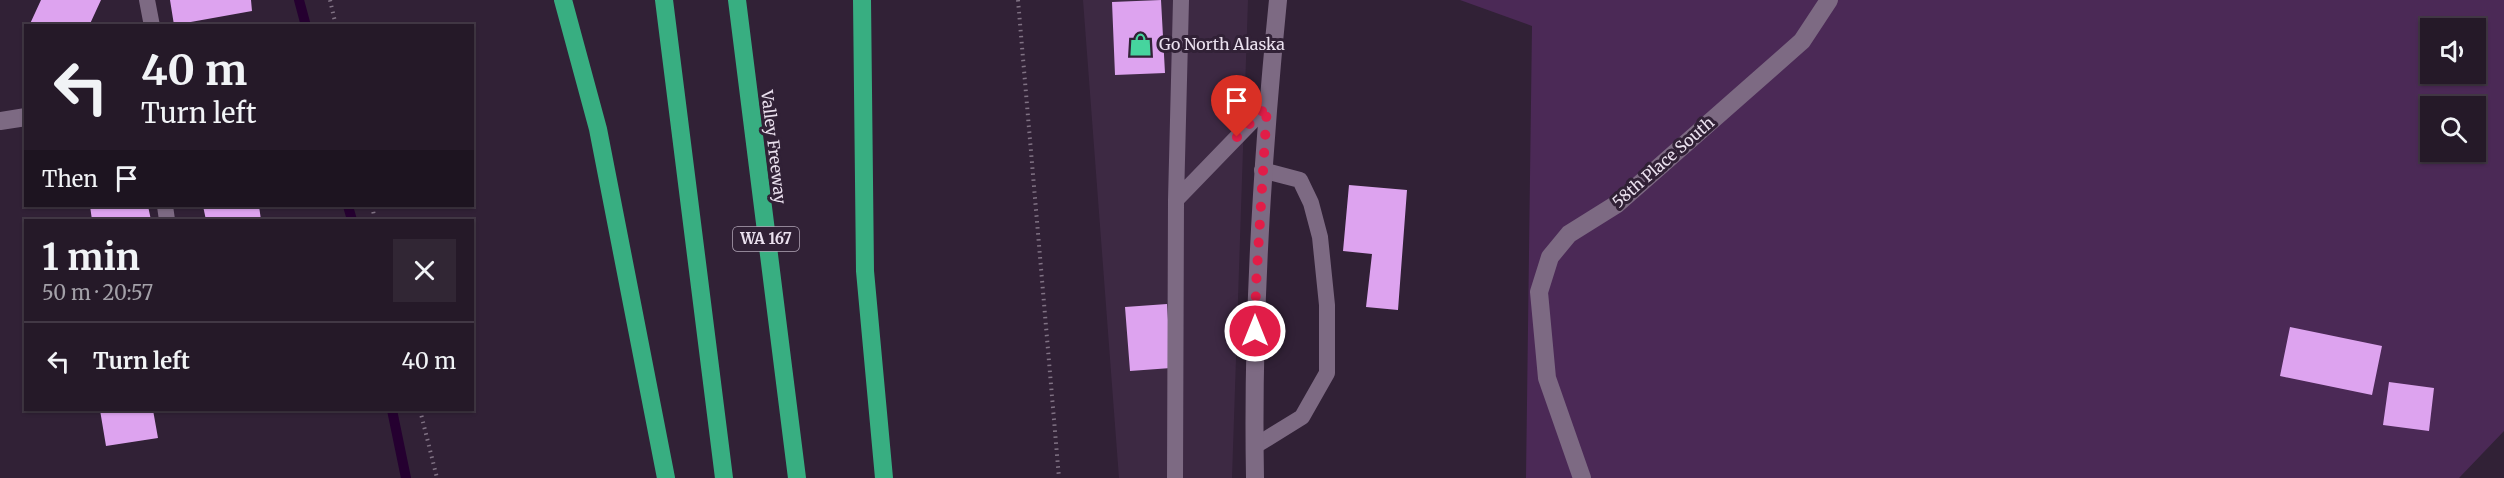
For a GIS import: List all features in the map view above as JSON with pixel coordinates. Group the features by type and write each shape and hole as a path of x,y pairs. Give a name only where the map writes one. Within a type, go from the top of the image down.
{"highway":[{"path":"563,0 598,129 666,478"},
{"path":"664,0 724,478"},
{"name":"Valley Freeway","path":"737,0 797,478"},
{"path":"862,0 865,271 884,478"}],"street":[{"path":"1255,478 1256,286 1262,170 1278,0"},
{"name":"58th Place South","path":"1582,478 1547,378 1539,292 1550,257 1569,234 1617,204 1802,41 1829,0"},
{"path":"0,121 24,117"}],"lane":[{"path":"147,0 152,24"},
{"path":"1175,478 1176,200 1181,0"},
{"path":"1176,200 1267,106"},
{"path":"1255,446 1302,417 1327,373 1328,355 1322,259 1311,202 1300,180 1262,170"}],"path":[{"path":"330,0 336,24"},
{"path":"1018,0 1059,478"},
{"path":"420,411 437,478"}],"shaded area":[{"path":"1083,0 1248,0 1232,478 1119,478"},
{"path":"1460,0 2504,0 2504,431 2459,478 1526,478 1532,26"}],"building":[{"path":"41,0 101,0 90,24 30,24"},
{"path":"170,0 251,0 252,11 174,24"},
{"path":"1161,0 1165,73 1115,75 1112,2"},
{"path":"1349,185 1407,190 1398,310 1366,307 1372,254 1343,251"},
{"path":"90,207 148,207 151,219 92,219"},
{"path":"203,207 259,207 261,219 206,219"},
{"path":"1167,304 1171,368 1130,371 1125,307"},
{"path":"2290,327 2382,346 2372,395 2280,376"},
{"path":"2389,382 2434,388 2429,431 2383,425"},
{"path":"100,411 153,411 158,438 106,446"}],"waterway":[{"path":"299,0 305,24"},
{"path":"348,207 352,219"},
{"path":"392,411 406,478"}],"place":[{"name":"Go North Alaska","path":"1141,44"}],"route":[{"path":"1237,137 1267,106 1255,331"}]}
